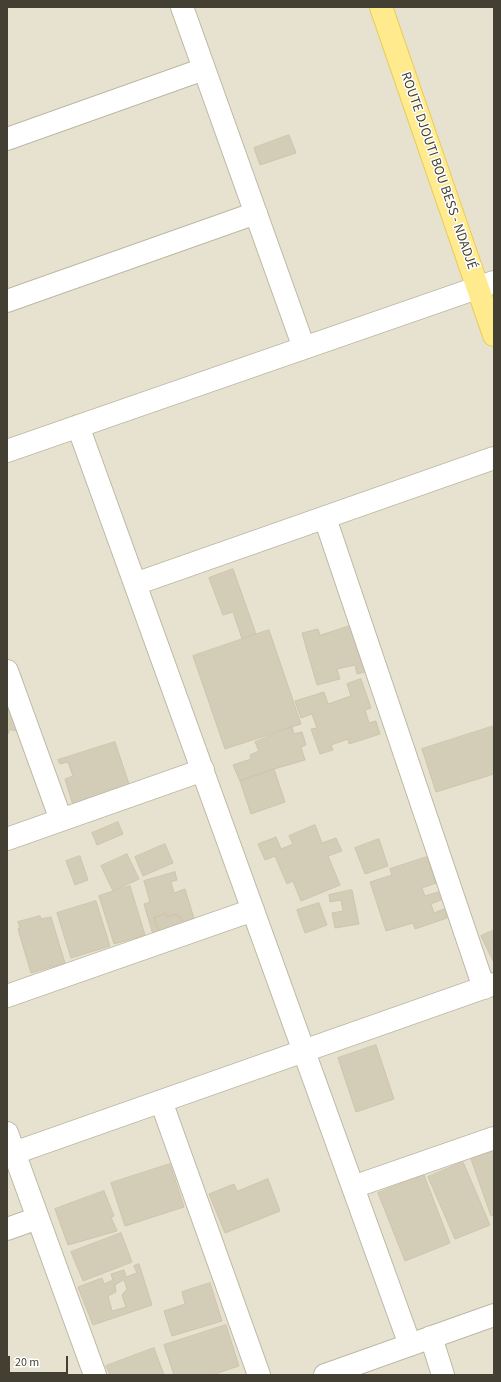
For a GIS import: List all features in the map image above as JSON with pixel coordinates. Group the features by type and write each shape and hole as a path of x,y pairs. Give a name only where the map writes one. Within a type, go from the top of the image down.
{"main road":[{"name":"ROUTE DJOUTI BOU BESS - NDADJÉ","path":"381,7 486,285 494,335"}],"street":[{"path":"182,7 304,348"},
{"path":"7,138 204,69"},
{"path":"7,301 256,213"},
{"path":"7,451 486,285"},
{"path":"78,426 410,1345"},
{"path":"135,584 494,458"},
{"path":"14,1153 489,986 325,518"},
{"path":"7,671 61,820"},
{"path":"7,839 203,770"},
{"path":"7,996 253,910"},
{"path":"161,1101 259,1375"},
{"path":"7,1133 95,1375"},
{"path":"353,1187 494,1138"},
{"path":"7,1229 38,1218"},
{"path":"325,1375 494,1315"},
{"path":"431,1337 443,1375"}],"shaded area":[{"path":"7,7 494,7 494,1375 7,1375"}],"building":[{"path":"289,135 296,153 260,165 254,148"},
{"path":"233,569 256,634 242,639 233,612 223,615 209,578"},
{"path":"356,624 369,671 357,674 355,665 337,669 340,679 317,685 302,633 318,629 320,635"},
{"path":"269,630 301,724 225,749 193,656"},
{"path":"361,679 371,708 365,710 369,723 376,721 380,734 349,744 348,739 331,745 333,750 320,754 311,729 317,728 312,714 301,718 295,701 324,692 328,704 351,696 347,684"},
{"path":"7,693 20,729 13,731 13,729 8,731 9,733 7,733"},
{"path":"494,726 494,774 436,792 422,749"},
{"path":"292,727 294,734 302,732 306,745 301,747 305,760 240,781 233,765 251,759 250,755 259,751 255,742"},
{"path":"115,742 130,787 73,805 65,779 73,776 68,762 60,764 58,760"},
{"path":"274,769 285,802 251,814 240,781"},
{"path":"118,822 123,834 97,845 92,833"},
{"path":"315,825 322,843 336,838 342,851 328,856 340,885 301,901 293,881 287,884 275,856 265,860 258,844 276,837 281,849 293,844 289,836"},
{"path":"379,839 388,866 365,874 355,848"},
{"path":"165,844 173,863 143,876 135,857"},
{"path":"127,854 139,879 113,891 101,866"},
{"path":"80,856 88,880 75,885 66,861"},
{"path":"427,857 436,883 422,888 425,896 438,892 441,900 431,904 434,913 444,909 447,918 415,929 413,923 386,931 370,882 392,875 390,869"},
{"path":"175,872 177,880 171,882 174,893 185,889 196,925 154,938 144,904 150,902 144,881","holes":["166,914 167,917 177,914 179,918 181,917 184,926 160,934 154,918"]},
{"path":"130,886 145,935 114,944 99,896"},
{"path":"352,890 359,924 335,928 332,913 343,911 341,900 330,902 329,895"},
{"path":"96,901 110,946 71,958 57,913"},
{"path":"319,903 327,925 305,933 297,910"},
{"path":"166,914 167,917 177,914 179,918 181,917 184,926 160,934 154,918"},
{"path":"40,916 41,919 51,917 65,963 31,973 18,929 20,928 18,922"},
{"path":"494,930 494,960 493,961 481,936"},
{"path":"376,1045 394,1099 356,1112 338,1058"},
{"path":"494,1151 494,1215 491,1216 471,1159"},
{"path":"463,1162 490,1225 455,1239 428,1177"},
{"path":"170,1164 184,1207 125,1226 111,1183"},
{"path":"424,1175 450,1243 405,1261 378,1193"},
{"path":"268,1179 280,1211 225,1233 209,1194 234,1184 237,1191"},
{"path":"104,1191 114,1216 111,1217 117,1231 68,1245 55,1209"},
{"path":"121,1233 132,1262 83,1281 71,1252"},
{"path":"139,1264 152,1305 93,1325 78,1287 102,1278 104,1284 113,1280 111,1274 124,1270 126,1277 137,1273 134,1266","holes":["124,1280 127,1289 122,1295 126,1307 112,1311 108,1296 116,1292 115,1285"]},
{"path":"210,1283 222,1321 172,1336 164,1311 185,1304 182,1292"},
{"path":"226,1325 239,1366 212,1375 174,1375 164,1345"},
{"path":"154,1348 164,1375 110,1375 106,1366"}]}
